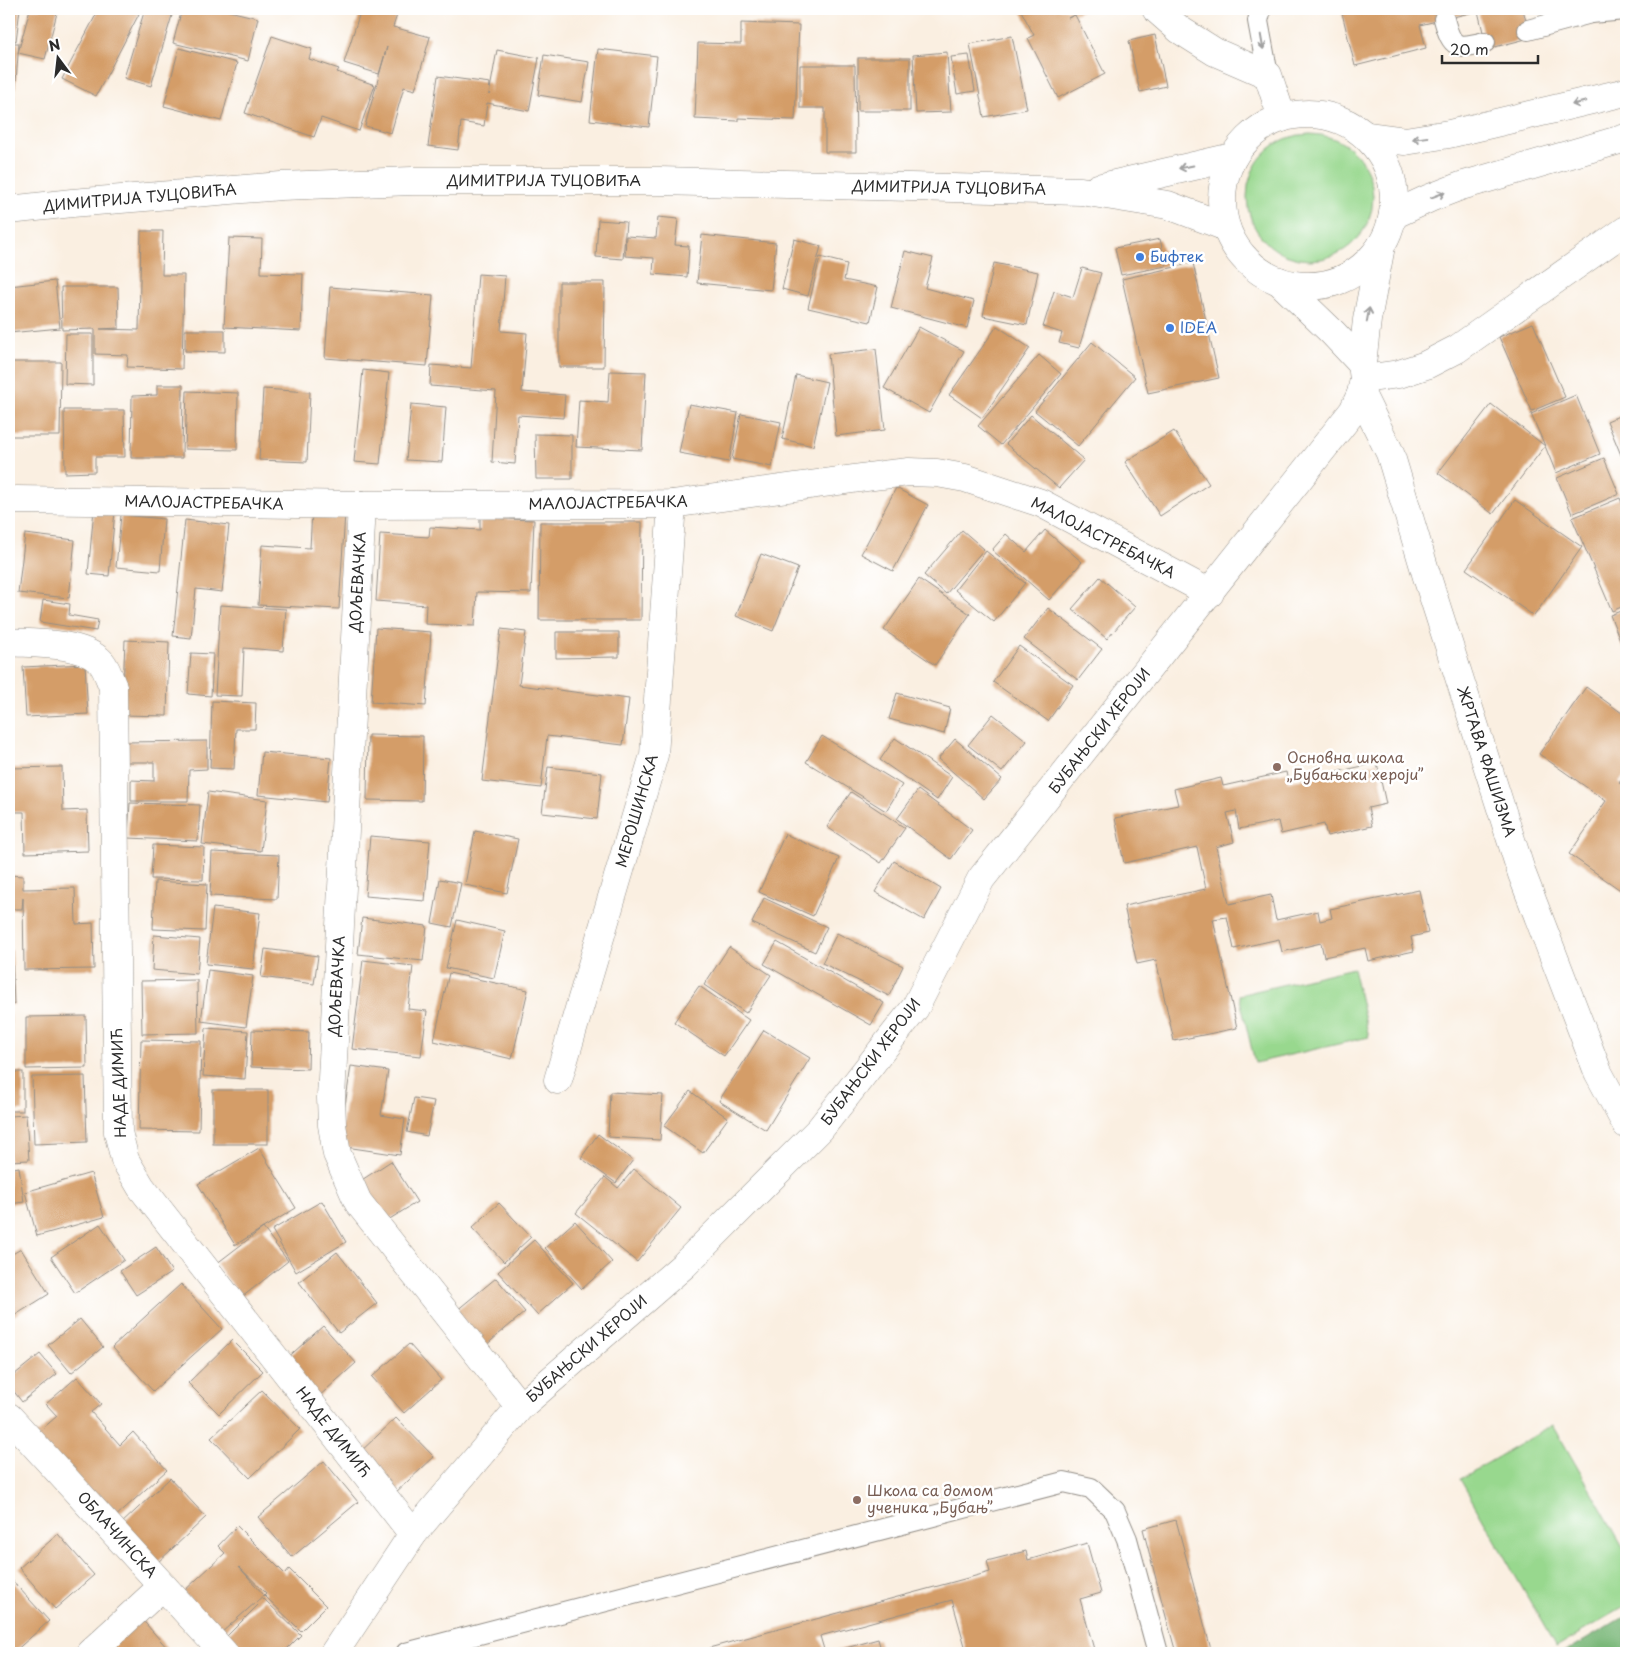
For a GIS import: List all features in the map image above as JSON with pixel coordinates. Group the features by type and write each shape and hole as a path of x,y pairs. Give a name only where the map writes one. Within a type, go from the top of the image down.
{"street":[{"path":"1156,9 1180,30 1215,52 1268,75 1282,118"},
{"path":"1367,136 1405,141 1449,134 1626,92"},
{"path":"1306,114 1330,116 1367,136 1382,156 1391,174 1395,195 1389,231 1381,246 1366,264 1340,280 1325,285 1302,286 1279,281 1261,273 1246,260 1234,244 1226,227 1222,209 1222,191 1226,174 1242,144 1268,124 1282,118 1306,114"},
{"path":"1393,215 1461,186 1626,138"},
{"name":"ДИМИТРИЈА ТУЦОВИЋА","path":"1081,191 1234,157"},
{"name":"ДИМИТРИЈА ТУЦОВИЋА","path":"9,210 170,194 281,186 412,181 659,181 1081,191 1168,205 1226,227"},
{"path":"1381,246 1367,320 1362,379 1399,374 1426,365 1457,350 1626,230"},
{"name":"ЖРТАВА ФАШИЗМА","path":"1279,281 1333,333 1362,379 1390,453 1430,587 1522,874 1598,1072 1626,1124"},
{"name":"БУБАЊСКИ ХЕРОЈИ","path":"337,1652 413,1534 520,1407 684,1265 820,1129 915,1008 981,879 1353,411 1362,379"},
{"name":"МАЛОЈАСТРЕБАЧКА","path":"9,502 16,500 362,505 672,504 882,475 909,472 937,473 965,478 1041,503 1210,593"},
{"name":"МЕРОШИНСКА","path":"558,1080 654,756 672,504"},
{"name":"ДОЉЕВАЧКА","path":"362,505 331,1098 332,1125 337,1154 358,1202 520,1407"},
{"name":"НАДЕ ДИМИЋ","path":"9,642 72,647 86,652 99,660 108,673 113,687 118,1132 125,1160 141,1187 413,1534"},
{"name":"ОБЛАЧИНСКА","path":"9,1417 224,1653"},
{"path":"90,1653 164,1586"}],"lane":[{"path":"1261,9 1258,21 1268,75"},
{"path":"1528,30 1586,11 1626,10"},
{"path":"1444,19 1449,35 1453,42 1459,46 1463,47 1485,42"},
{"path":"406,1653 429,1650 1064,1482 1091,1488 1115,1511 1126,1539 1158,1653"}],"green space":[{"path":"1310,134 1334,139 1354,153 1368,173 1373,197 1368,221 1354,241 1334,255 1310,260 1286,255 1266,241 1252,221 1247,197 1252,173 1266,153 1286,139"},
{"path":"1353,968 1369,1037 1255,1063 1239,995"},
{"path":"1553,1425 1626,1552 1626,1606 1556,1647 1460,1479"},
{"path":"1626,1616 1626,1653 1563,1653"}],"building":[{"path":"9,9 20,9 16,41 9,40"},
{"path":"30,9 58,9 45,59 18,53"},
{"path":"99,9 129,9 139,14 96,96 62,79"},
{"path":"145,9 164,9 173,12 151,86 124,78"},
{"path":"182,9 221,9 258,18 248,61 173,43"},
{"path":"361,9 399,9 393,27 430,37 415,90 404,87 391,133 365,126 387,47 379,74 344,63"},
{"path":"1020,9 1085,9 1068,18 1075,15 1105,74 1058,98 1028,38 1034,35"},
{"path":"1341,9 1523,9 1530,38 1487,49 1478,11 1420,25 1426,48 1355,66"},
{"path":"741,23 799,25 795,120 738,118 738,121 695,119 698,43 741,44"},
{"path":"1155,35 1166,86 1140,92 1129,41"},
{"path":"272,36 312,49 309,59 339,69 337,72 375,85 359,131 321,118 314,137 245,113"},
{"path":"1012,36 1027,109 984,117 970,44"},
{"path":"9,43 19,43 14,106 9,105"},
{"path":"179,48 237,63 221,121 164,106"},
{"path":"598,49 657,56 649,127 590,120"},
{"path":"497,50 539,58 529,111 487,103 484,126 461,122 458,150 428,146 438,76 490,83 489,95"},
{"path":"947,52 951,112 916,113 913,55"},
{"path":"544,55 589,62 582,102 538,95"},
{"path":"969,55 975,91 957,94 951,57"},
{"path":"858,58 910,58 910,111 858,111"},
{"path":"800,65 855,65 856,152 825,152 825,108 800,108"},
{"path":"658,217 678,219 675,245 689,246 687,277 653,274 654,258 625,256 626,236 656,238"},
{"path":"598,220 626,222 623,259 596,257"},
{"path":"141,231 163,231 162,275 184,275 182,369 127,367 128,355 95,354 95,329 62,330 61,287 118,287 119,328 100,329 139,330"},
{"path":"702,235 776,243 771,290 697,283"},
{"path":"229,238 262,239 261,273 303,274 301,331 224,327"},
{"path":"794,239 821,246 808,296 782,289"},
{"name":"Бифтек","path":"1160,239 1166,266 1121,275 1115,248"},
{"path":"905,251 933,258 925,288 974,301 967,328 891,308"},
{"path":"820,257 847,264 844,280 878,287 870,322 808,308"},
{"path":"994,263 1038,272 1027,325 983,316"},
{"name":"IDEA","path":"1193,263 1219,378 1148,393 1122,279"},
{"path":"1082,268 1101,273 1079,348 1059,343 1062,333 1043,327 1054,291 1073,297"},
{"path":"478,274 505,276 501,331 527,333 522,392 565,395 563,418 518,415 515,464 492,462 496,391 430,386 431,365 471,368"},
{"path":"55,281 60,328 9,333 9,286"},
{"path":"559,282 605,282 604,367 559,367"},
{"path":"330,287 433,295 427,366 325,358"},
{"path":"1533,323 1565,397 1532,411 1499,337"},
{"path":"997,326 1030,348 982,418 949,395"},
{"path":"919,327 964,351 929,413 884,388"},
{"path":"185,330 225,330 225,352 185,351"},
{"path":"66,334 93,334 93,385 65,384"},
{"path":"1092,342 1135,377 1078,446 1035,411"},
{"path":"876,349 885,430 836,436 828,354"},
{"path":"1039,355 1061,374 1001,445 978,426"},
{"path":"9,362 61,362 60,436 9,436"},
{"path":"363,370 389,373 380,464 354,462"},
{"path":"610,371 646,372 642,450 576,447 579,400 608,402"},
{"path":"796,375 827,382 813,446 782,439"},
{"path":"157,385 183,385 182,458 131,458 132,396 157,395"},
{"path":"263,389 310,392 307,462 259,460"},
{"path":"187,391 238,393 237,450 185,449"},
{"path":"1576,395 1600,454 1556,473 1531,414"},
{"path":"411,404 446,407 442,462 406,460"},
{"path":"689,404 738,413 729,462 679,453"},
{"path":"1491,404 1545,446 1493,514 1438,473"},
{"path":"64,410 124,410 125,457 95,457 95,472 65,473"},
{"path":"1626,413 1626,467 1607,421"},
{"path":"741,414 781,422 772,467 732,459"},
{"path":"1031,415 1084,460 1059,488 1006,444"},
{"path":"1174,431 1209,484 1160,516 1125,462"},
{"path":"535,434 572,435 572,479 536,479"},
{"path":"1604,458 1619,494 1572,514 1557,478"},
{"path":"896,488 928,505 893,571 861,554"},
{"path":"1620,498 1626,513 1626,605 1612,611 1572,518"},
{"path":"1515,500 1582,547 1534,616 1466,569"},
{"path":"94,509 115,511 109,576 88,574"},
{"path":"312,510 345,513 339,609 258,605 262,545 310,548"},
{"path":"121,515 164,519 160,571 116,567"},
{"path":"480,518 534,520 531,593 477,592 475,626 425,624 426,605 376,601 380,534 429,537 430,527 480,530"},
{"path":"185,520 229,525 222,592 196,589 191,638 173,636"},
{"path":"540,522 642,522 641,620 539,620"},
{"path":"962,530 984,549 946,594 924,575"},
{"path":"1045,530 1082,562 1049,600 992,550 1006,534 1026,552"},
{"path":"25,534 75,540 69,598 18,593"},
{"path":"986,551 1025,583 994,622 955,590"},
{"path":"761,554 798,568 773,631 736,616"},
{"path":"1100,577 1135,607 1107,639 1072,609"},
{"path":"919,579 970,614 935,665 884,630"},
{"path":"43,600 70,604 69,615 98,620 96,631 40,622"},
{"path":"220,605 286,609 283,651 244,648 242,696 215,695"},
{"path":"1048,608 1102,649 1078,680 1024,639"},
{"path":"1626,609 1626,655 1610,615"},
{"path":"376,628 431,632 426,706 371,702"},
{"path":"501,629 526,632 519,685 629,699 623,745 547,736 541,788 482,781"},
{"path":"556,632 619,632 619,657 556,658"},
{"path":"125,640 169,642 167,716 122,715"},
{"path":"1019,646 1073,685 1048,721 993,682"},
{"path":"191,653 213,654 211,696 188,694"},
{"path":"85,664 88,714 26,717 23,667"},
{"path":"1586,687 1626,716 1626,773 1619,783 1626,787 1626,894 1569,854 1606,801 1539,754"},
{"path":"897,693 950,708 944,734 889,719"},
{"path":"212,701 256,703 255,729 236,729 234,769 210,768"},
{"path":"993,714 1027,741 1002,772 968,745"},
{"path":"368,735 423,736 422,801 367,800"},
{"path":"822,736 902,785 886,811 806,762"},
{"path":"895,738 952,777 937,800 880,760"},
{"path":"955,739 1002,779 984,799 938,759"},
{"path":"207,741 207,769 189,770 188,801 131,801 131,780 154,781 154,762 124,762 124,742"},
{"path":"262,752 331,758 327,802 258,795"},
{"path":"1377,763 1386,804 1368,808 1372,826 1327,836 1324,824 1281,834 1278,821 1239,829 1236,811 1227,813 1234,842 1216,847 1229,904 1271,895 1276,920 1318,911 1320,921 1332,918 1330,909 1419,890 1428,933 1411,937 1414,951 1368,961 1365,948 1324,957 1321,943 1282,952 1279,939 1234,949 1227,917 1213,919 1237,1028 1174,1041 1156,960 1137,964 1124,906 1206,889 1197,847 1124,863 1115,818 1178,805 1174,789 1221,778 1223,786 1286,772 1288,782"},
{"path":"62,767 63,811 87,810 88,851 25,853 24,812 10,812 9,768"},
{"path":"548,767 602,773 597,819 542,813"},
{"path":"918,790 972,830 951,859 897,819"},
{"path":"208,792 267,800 261,851 202,844"},
{"path":"851,792 905,828 881,863 827,827"},
{"path":"130,803 200,805 198,841 128,838"},
{"path":"475,831 518,839 507,893 465,885"},
{"path":"785,834 839,858 813,916 759,892"},
{"path":"370,836 430,841 425,901 365,896"},
{"path":"153,845 204,847 203,880 151,879"},
{"path":"212,852 279,855 277,899 210,896"},
{"path":"894,861 941,889 924,920 875,892"},
{"path":"9,875 23,876 23,889 75,888 76,924 93,923 94,969 24,970 23,898 22,909 9,909"},
{"path":"440,879 461,883 452,927 432,923"},
{"path":"155,881 207,884 205,931 153,929"},
{"path":"764,898 827,927 815,952 752,923"},
{"path":"213,908 260,913 253,969 206,964"},
{"path":"362,918 427,926 423,961 358,954"},
{"path":"457,920 505,931 494,978 446,968"},
{"path":"837,933 903,966 889,996 822,963"},
{"path":"154,935 200,939 197,974 152,970"},
{"path":"777,942 884,1003 871,1025 764,964"},
{"path":"729,947 771,975 746,1013 704,985"},
{"path":"265,949 318,956 314,984 261,977"},
{"path":"12,950 14,1005 9,1005 9,951"},
{"path":"363,960 413,966 408,1009 427,1011 421,1056 352,1049"},
{"path":"208,970 253,976 246,1027 201,1021"},
{"path":"449,973 528,990 512,1059 434,1041"},
{"path":"197,980 198,1033 142,1034 141,981"},
{"path":"699,986 749,1020 724,1056 674,1022"},
{"path":"9,1015 11,1015 12,1062 9,1062"},
{"path":"86,1016 87,1068 26,1069 26,1017"},
{"path":"206,1028 248,1031 245,1079 203,1076"},
{"path":"252,1030 309,1032 308,1069 251,1067"},
{"path":"764,1030 810,1058 766,1130 719,1101"},
{"path":"141,1040 201,1041 199,1131 139,1130"},
{"path":"351,1066 388,1071 381,1115 405,1119 400,1155 339,1146"},
{"path":"9,1072 23,1072 23,1111 9,1111"},
{"path":"85,1076 87,1142 34,1144 32,1077"},
{"path":"213,1090 268,1090 268,1144 213,1144"},
{"path":"690,1091 728,1118 703,1153 664,1126"},
{"path":"610,1092 663,1095 660,1140 608,1137"},
{"path":"414,1098 434,1101 427,1136 407,1132"},
{"path":"26,1115 29,1160 9,1161 9,1116"},
{"path":"598,1134 633,1160 616,1183 581,1158"},
{"path":"259,1148 296,1208 235,1245 198,1184"},
{"path":"391,1161 417,1202 380,1225 354,1185"},
{"path":"19,1167 24,1202 9,1204 9,1169"},
{"path":"634,1169 681,1208 637,1262 576,1213 605,1177 618,1188"},
{"path":"91,1173 104,1217 37,1236 25,1192"},
{"path":"322,1201 346,1242 296,1272 272,1230"},
{"path":"499,1203 531,1237 504,1262 472,1228"},
{"path":"575,1221 612,1262 582,1289 545,1248"},
{"path":"100,1224 124,1260 75,1293 51,1257"},
{"path":"263,1228 288,1261 242,1297 216,1264"},
{"path":"534,1240 573,1283 537,1315 498,1272"},
{"path":"156,1247 172,1272 136,1295 120,1271"},
{"path":"21,1249 49,1294 9,1319 9,1256"},
{"path":"337,1252 377,1303 339,1333 299,1282"},
{"path":"496,1278 525,1312 485,1346 456,1311"},
{"path":"181,1284 222,1329 153,1391 112,1347"},
{"path":"80,1319 103,1347 71,1373 48,1345"},
{"path":"323,1326 356,1363 317,1398 284,1361"},
{"path":"232,1340 263,1371 219,1414 188,1383"},
{"path":"409,1344 441,1380 404,1413 372,1377"},
{"path":"40,1354 57,1374 22,1402 9,1385 9,1379"},
{"path":"77,1377 101,1404 91,1412 120,1445 133,1432 167,1470 113,1519 32,1438 57,1416 46,1404"},
{"path":"262,1390 300,1429 250,1478 211,1438"},
{"path":"396,1418 434,1457 395,1493 358,1454"},
{"path":"324,1461 358,1502 292,1557 258,1517"},
{"path":"170,1478 206,1517 156,1564 120,1525"},
{"path":"1176,1520 1212,1653 1176,1653 1162,1602 1143,1529"},
{"path":"237,1526 285,1574 289,1569 326,1606 301,1631 264,1595 221,1633 183,1592 225,1553 218,1546","holes":["239,1567 266,1593 264,1595"]},
{"path":"58,1534 94,1575 55,1609 19,1568"},
{"path":"1087,1543 1101,1593 1080,1599 1095,1653 967,1653 952,1600 820,1636 825,1653 710,1653 709,1648 990,1572 987,1561 1026,1551 1028,1560"},
{"path":"9,1577 49,1621 13,1653 9,1653"},
{"path":"264,1599 301,1635 283,1653 237,1653 223,1640"},
{"path":"139,1616 168,1649 163,1653 96,1653"},
{"path":"878,1639 882,1653 828,1653"}],"place":[{"name":"Бифтек","path":"1140,257"},
{"name":"IDEA","path":"1170,328"},
{"name":"Основна школа „Бубањски хероји”","path":"1277,767"},
{"name":"Школа са домом ученика „Бубањ”","path":"857,1500"}]}
